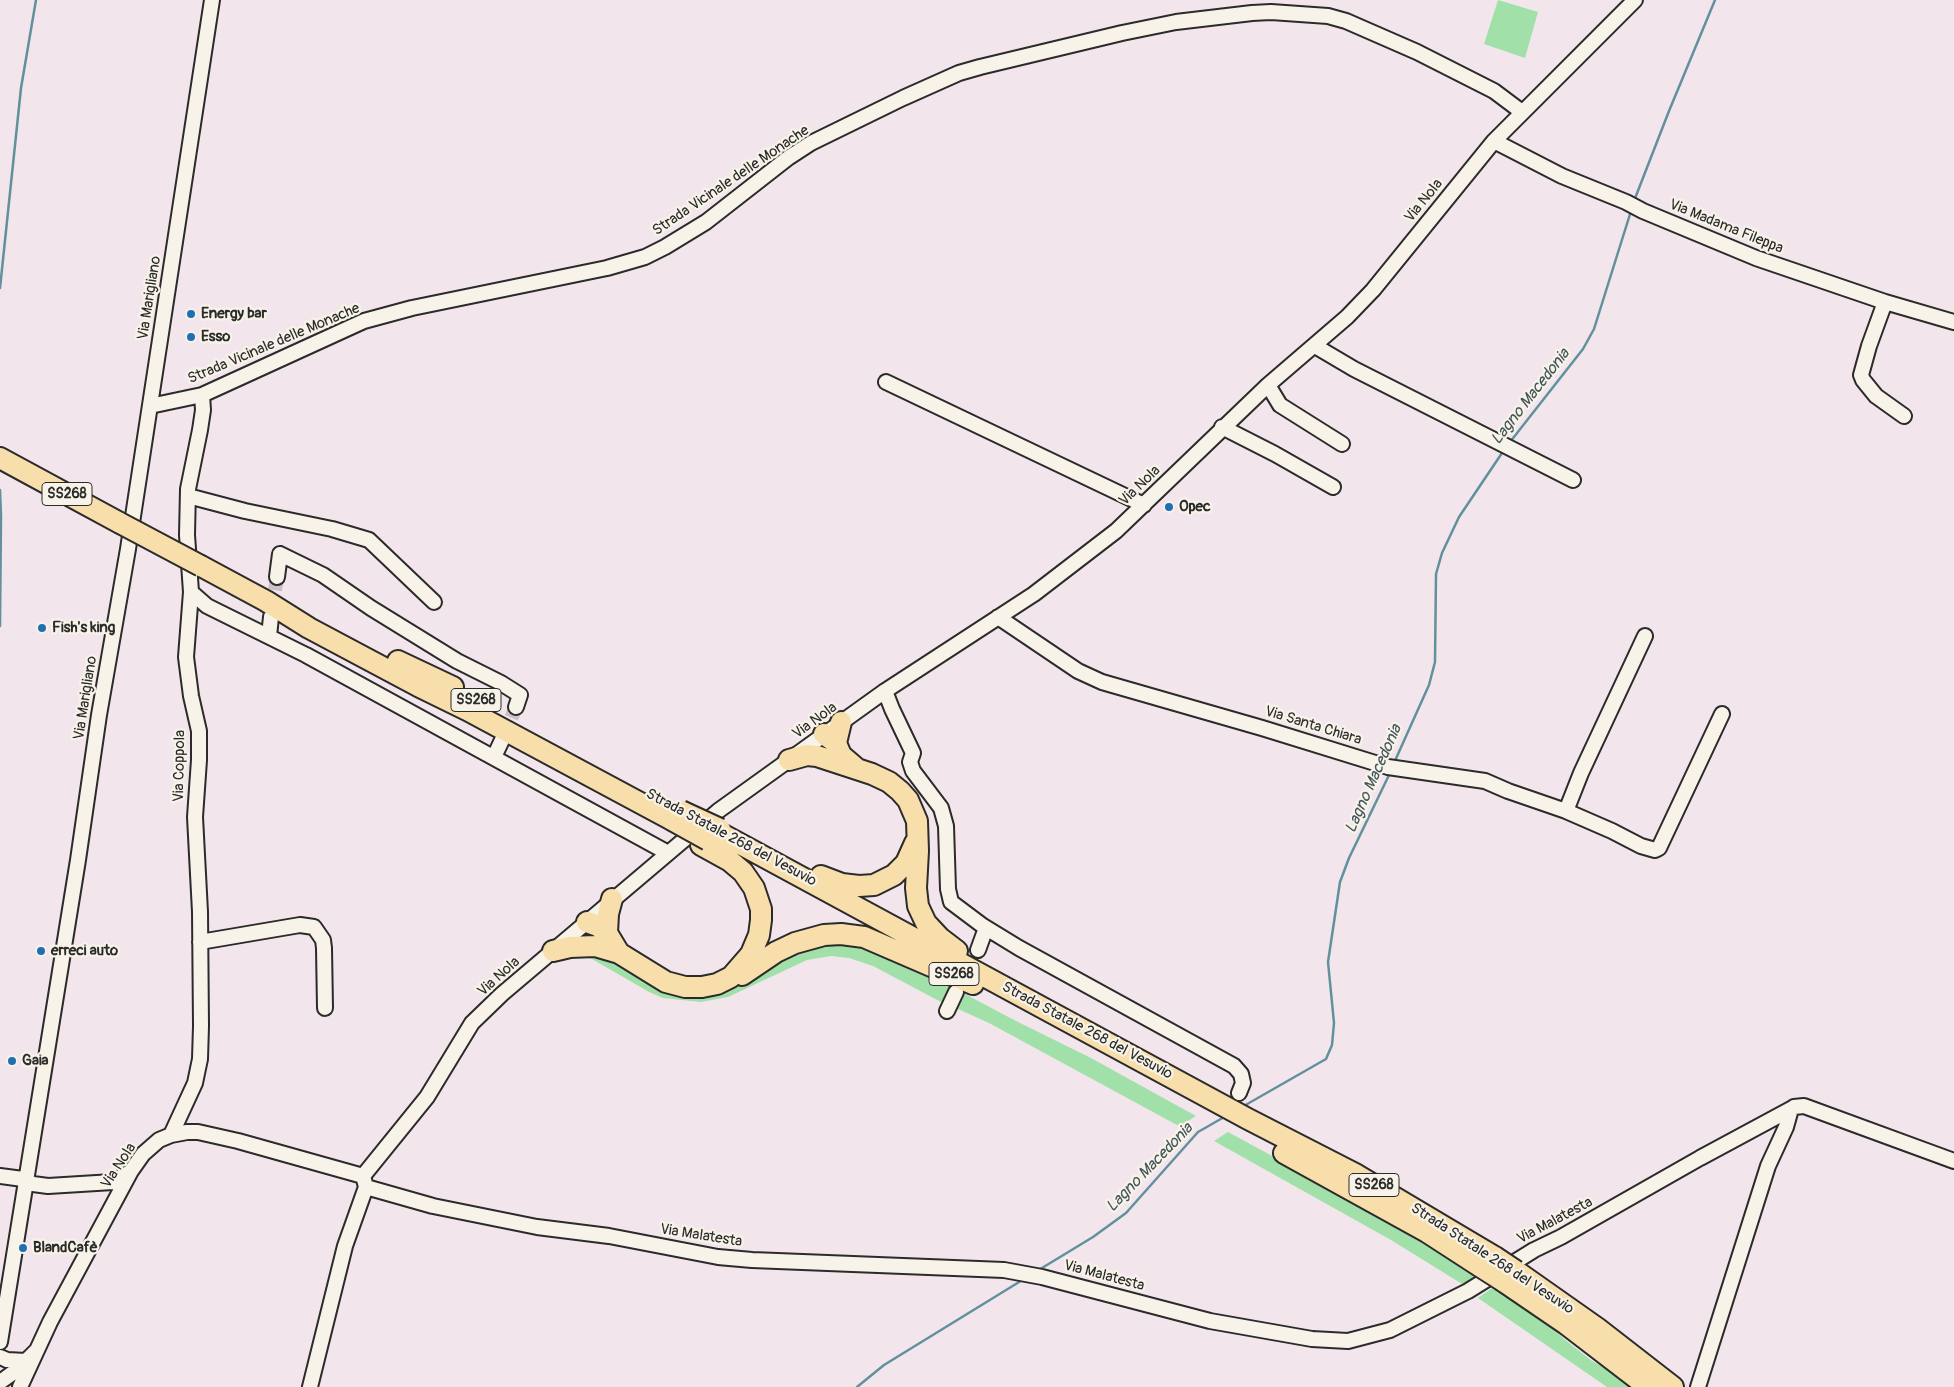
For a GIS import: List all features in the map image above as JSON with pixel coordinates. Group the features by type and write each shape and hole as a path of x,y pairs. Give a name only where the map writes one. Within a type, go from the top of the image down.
{"highway":[{"name":"Strada Statale 268 del Vesuvio","path":"7,462 201,566 268,609 309,628 450,701 612,789 712,837 1072,1024 1206,1104"},
{"name":"Strada Statale 268 del Vesuvio","path":"268,609 314,621 451,686 673,819"},
{"path":"827,744 841,722"},
{"name":"SS268","path":"789,760 807,755 817,756 827,744 854,766 890,782 900,791 912,808 916,821 918,834 916,888 918,906 926,923 940,938 961,955 1072,1024"},
{"name":"SS268","path":"712,837 842,884 859,886 874,885 894,875 906,862 918,834"},
{"name":"Strada Statale 268 del Vesuvio","path":"712,837 964,988 1243,1123 1388,1210 1488,1262 1597,1328 1673,1387"},
{"name":"SS268","path":"601,940 666,982 684,987 702,987 717,984 731,977 751,954 759,935 760,909 754,888 743,872 730,861 712,837"},
{"path":"601,940 612,899"},
{"path":"585,923 598,926 601,940"},
{"name":"SS268","path":"731,977 739,977 776,952 795,942 817,936 841,934 864,937 964,988"},
{"path":"553,951 601,940"},
{"name":"Strada Statale 268 del Vesuvio","path":"1510,1276 1566,1324 1648,1387"}],"street":[{"name":"Via Marigliano","path":"0,1342 78,860 99,715 128,549 212,0"},
{"name":"Via Nola","path":"841,722 1062,574 1116,531 1268,385 1347,317 1373,290 1494,141 1635,0"},
{"name":"Strada Vicinale delle Monache","path":"150,406 202,395 364,321 412,308 607,268 645,257 706,222 788,158 811,144 922,89 959,73 980,67 1176,22 1271,12 1328,16 1346,20 1417,52 1494,91 1522,112"},
{"name":"Via Madama Fileppa","path":"1494,141 1562,176 1756,258 1885,302 1954,322"},
{"path":"1885,302 1861,375 1876,396 1904,416"},
{"path":"1315,346 1354,369 1573,480"},
{"path":"886,382 1144,505"},
{"path":"1268,385 1280,405 1342,444"},
{"name":"Via Coppola","path":"171,1135 195,1083 200,1059 202,1026 200,912 195,817 199,731 191,696 186,657 192,592 187,535 188,496 200,430 202,395"},
{"path":"1222,428 1275,454 1333,487"},
{"path":"188,496 245,511 332,529 369,540 434,602"},
{"path":"276,577 280,554 323,575 371,608 449,656 520,695 516,707"},
{"path":"192,592 207,606 269,636 668,853"},
{"path":"268,609 269,636"},
{"name":"Via Santa Chiara","path":"998,618 1078,671 1102,682 1388,766 1485,781 1566,811 1612,830 1641,846 1655,850 1659,848 1722,714"},
{"path":"1566,811 1581,773 1645,636"},
{"path":"885,691 913,753 910,762 913,771 941,808 946,826 948,889 951,902 986,928 1019,948 1157,1026 1234,1066 1241,1074 1243,1083 1239,1093"},
{"path":"494,757 502,740"},
{"name":"Via Nola","path":"20,1387 37,1350 131,1171 143,1154 159,1140 171,1135 187,1132 218,1136 365,1182 428,1096 472,1023 502,994 612,899 718,811 789,760"},
{"path":"200,942 300,926 314,927 323,940 325,1008"},
{"path":"978,950 986,928"},
{"path":"947,1011 964,988"},
{"name":"Via Malatesta","path":"365,1182 433,1206 537,1227 609,1236 718,1257 800,1263 1004,1270 1081,1286 1210,1322 1312,1339 1348,1341 1390,1330 1460,1295 1534,1250 1561,1237 1794,1107 1804,1106 1954,1160"},
{"path":"1698,1387 1768,1166 1786,1127 1790,1109"},
{"path":"0,1176 27,1180 33,1184 48,1186 113,1182 131,1171"},
{"path":"310,1387 345,1246 365,1182"},
{"name":"Via Nola","path":"0,1382 21,1367 37,1350"},
{"path":"0,1357 7,1360 26,1361"}],"green space":[{"path":"1498,0 1538,12 1525,58 1484,44"},
{"path":"837,939 895,956 951,987 943,1003 873,966 849,958 831,956 807,960 728,997 701,1002 663,998 592,959 570,955 598,952 676,993 788,950"},
{"path":"965,994 1091,1058 1196,1116 1183,1124 1177,1125 989,1023 958,1009"},
{"path":"1228,1132 1361,1204 1483,1278 1467,1287 1391,1240 1214,1141"},
{"path":"1495,1286 1546,1321 1564,1339 1592,1361 1617,1374 1634,1387 1607,1387 1478,1298"}],"waterway":[{"path":"0,288 21,88 36,0"},
{"name":"Lagno Macedonia","path":"1634,201 1715,0"},
{"name":"Lagno Macedonia","path":"1510,442 1583,349 1594,329 1631,211"},
{"name":"Lagno Macedonia","path":"1394,763 1429,685 1435,662 1436,574 1442,553 1459,517 1504,450"},
{"path":"0,490 0,626"},
{"name":"Lagno Macedonia","path":"1242,1107 1326,1059 1332,1045 1334,1023 1328,962 1340,882 1349,858 1390,773"},
{"name":"Lagno Macedonia","path":"1037,1271 1093,1237 1126,1213 1198,1132 1226,1116"},
{"name":"Lagno Macedonia","path":"857,1387 884,1365 1024,1279"}],"tunnel":[{"path":"272,611 277,577"},
{"path":"503,737 516,707"}],"place":[{"name":"Energy bar","path":"191,314"},
{"name":"Esso","path":"191,337"},
{"name":"Opec","path":"1169,507"},
{"name":"Fish's king","path":"42,628"},
{"name":"erreci auto","path":"41,951"},
{"name":"Gaia","path":"12,1061"},
{"name":"BlandCafè","path":"23,1248"}]}
